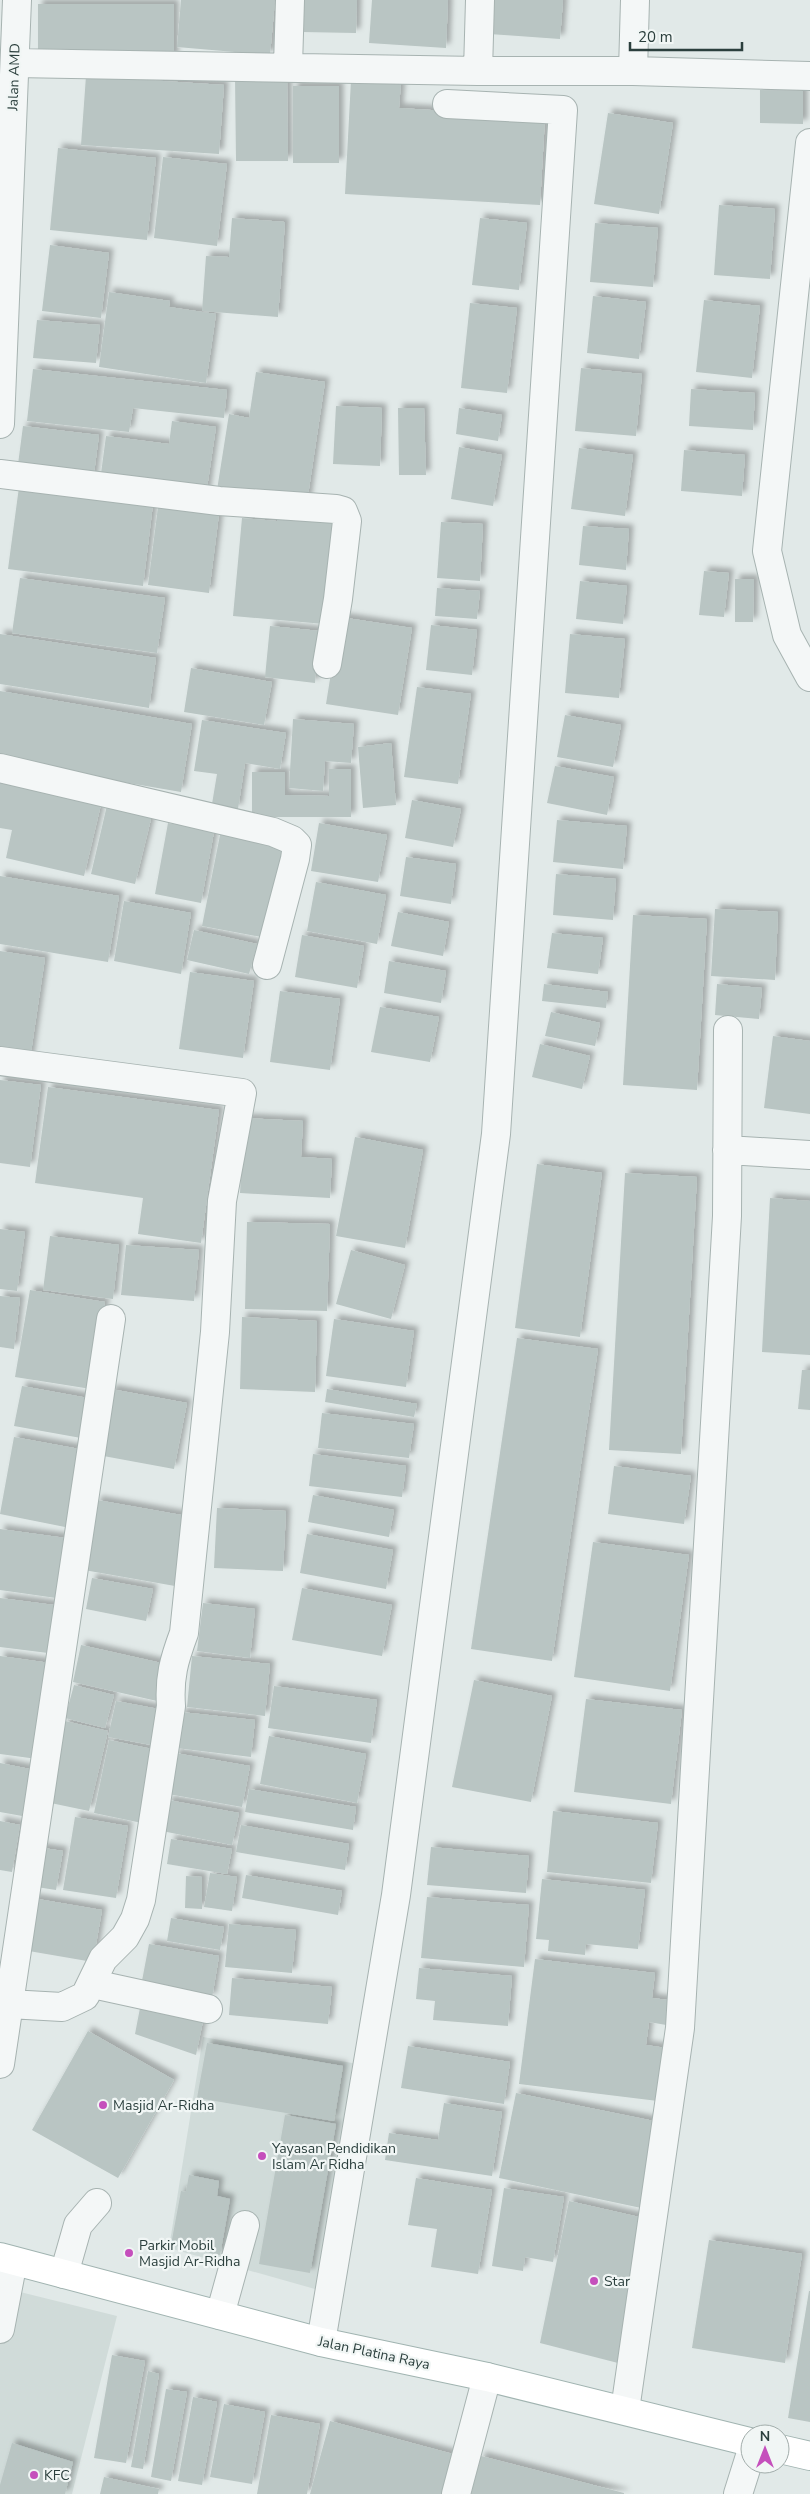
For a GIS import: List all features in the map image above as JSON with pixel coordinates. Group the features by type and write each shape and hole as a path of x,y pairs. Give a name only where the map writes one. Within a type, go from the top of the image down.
{"main road":[{"name":"Jalan Platina Raya","path":"7,2259 321,2342 487,2377 740,2439"},
{"path":"790,2451 810,2456"}],"street":[{"name":"Jalan AMD","path":"0,424 4,226 15,63 17,0"},
{"path":"288,66 290,0"},
{"path":"478,71 480,0"},
{"path":"633,71 635,0"},
{"path":"15,63 288,66 478,71 633,71 810,76"},
{"path":"321,2342 396,1895 496,1134 563,110 447,104"},
{"path":"810,143 767,551 787,635 810,676"},
{"path":"0,474 219,501 343,511 347,521 338,599 327,664"},
{"path":"0,768 274,832 292,840 297,845 295,860 267,965"},
{"path":"625,2410 680,2028 727,1216 728,1030"},
{"path":"0,1061 242,1093 222,1201 216,1332 184,1633 174,1658 169,1682 171,1706 141,1900 135,1920 125,1937 103,1959 93,1984 84,1996 62,2007 9,2004"},
{"path":"727,1150 810,1154"},
{"path":"0,2064 111,1319"},
{"path":"93,1984 208,2010"},
{"path":"64,2274 78,2225 97,2203"},
{"path":"220,2315 245,2225"},
{"path":"0,2329 7,2259"},
{"path":"456,2494 487,2377"},
{"path":"738,2494 744,2474"}],"shaded area":[{"name":"Yayasan Pendidikan Islam Ar Ridha","path":"203,2037 358,2064 315,2289 169,2248"},
{"path":"0,2287 117,2316 72,2494 0,2494"}],"building":[{"path":"181,0 275,0 270,55 177,47"},
{"path":"302,0 357,0 356,33 302,32"},
{"path":"372,0 448,0 446,48 369,43"},
{"path":"492,0 563,0 560,39 489,34"},
{"path":"38,4 174,4 174,59 38,59"},
{"path":"287,75 288,161 236,161 235,76"},
{"path":"86,76 224,85 219,154 81,145"},
{"path":"351,80 401,82 399,108 545,117 540,205 345,194"},
{"path":"293,86 339,86 339,163 293,163"},
{"path":"760,90 803,91 803,124 760,123"},
{"path":"608,113 673,123 659,214 594,204"},
{"path":"58,148 156,158 147,240 50,230"},
{"path":"163,157 227,164 217,246 154,238"},
{"path":"719,205 775,209 770,279 714,275"},
{"path":"232,218 285,222 278,317 202,311 206,256 229,257"},
{"path":"480,218 527,223 519,290 472,285"},
{"path":"595,223 658,228 653,287 590,282"},
{"path":"50,245 109,253 101,318 42,311"},
{"path":"109,292 170,301 169,307 216,314 206,383 99,367"},
{"path":"593,296 646,302 639,359 587,353"},
{"path":"704,300 760,306 752,378 696,372"},
{"path":"470,303 517,308 507,393 461,388"},
{"path":"37,320 100,325 96,363 33,358"},
{"path":"581,368 642,374 636,436 575,431"},
{"path":"33,369 227,390 224,418 133,408 129,432 27,421"},
{"path":"256,372 325,382 307,502 217,490 229,414 249,418"},
{"path":"691,389 755,393 753,430 689,426"},
{"path":"336,406 382,408 380,466 333,464"},
{"path":"398,408 424,408 426,475 399,475"},
{"path":"459,408 502,415 498,441 456,434"},
{"path":"172,421 216,427 206,495 100,481 106,436 169,444"},
{"path":"23,426 99,435 93,481 17,472"},
{"path":"459,447 502,455 493,506 451,499"},
{"path":"579,448 633,455 625,516 571,509"},
{"path":"684,450 745,455 742,496 681,491"},
{"path":"19,487 153,504 143,586 8,569"},
{"path":"158,507 219,514 209,593 148,585"},
{"path":"278,515 333,520 324,624 233,616 242,518 277,521"},
{"path":"441,522 483,524 480,581 437,578"},
{"path":"583,526 629,529 626,570 579,565"},
{"path":"704,571 729,573 724,617 699,615"},
{"path":"20,578 165,598 157,653 12,633"},
{"path":"735,579 754,579 753,622 735,622"},
{"path":"580,581 627,586 623,624 576,619"},
{"path":"437,588 480,591 477,619 435,616"},
{"path":"340,617 412,628 398,715 326,704"},
{"path":"431,625 477,630 472,675 426,670"},
{"path":"270,626 320,631 315,683 265,677"},
{"path":"0,634 156,658 149,708 0,684"},
{"path":"570,634 625,639 619,698 565,693"},
{"path":"191,668 272,682 264,725 184,712"},
{"path":"417,687 471,694 458,784 404,777"},
{"path":"0,691 192,724 181,792 0,761"},
{"path":"565,715 621,725 613,767 557,757"},
{"path":"293,719 354,724 351,763 325,761 323,791 289,788"},
{"path":"202,720 286,733 280,769 245,763 238,809 212,804 217,774 194,771"},
{"path":"391,743 396,805 363,808 358,747"},
{"path":"555,766 614,777 607,815 547,803"},
{"path":"329,769 351,769 351,817 252,817 252,772 285,772 285,795 329,796"},
{"path":"0,773 103,796 84,876 6,858 12,830 0,828"},
{"path":"412,800 461,809 453,847 405,838"},
{"path":"108,801 153,811 135,884 91,874"},
{"path":"557,820 627,826 623,869 553,862"},
{"path":"168,823 214,832 201,903 155,894"},
{"path":"319,823 387,835 378,882 311,871"},
{"path":"221,830 285,842 267,938 202,926"},
{"path":"406,857 456,864 451,904 400,896"},
{"path":"556,874 616,879 613,920 553,915"},
{"path":"0,876 119,896 108,962 0,944"},
{"path":"316,882 386,895 377,944 307,931"},
{"path":"124,901 191,913 181,974 114,961"},
{"path":"715,909 778,912 775,980 711,976"},
{"path":"398,912 449,922 443,956 391,946"},
{"path":"633,915 707,919 697,1090 623,1085"},
{"path":"194,930 257,944 249,974 187,960"},
{"path":"552,933 603,938 598,974 547,968"},
{"path":"302,935 364,946 357,988 295,977"},
{"path":"0,951 45,958 30,1059 0,1054"},
{"path":"389,961 446,971 441,1003 384,993"},
{"path":"190,972 254,981 243,1058 179,1049"},
{"path":"544,984 608,992 606,1008 542,1001"},
{"path":"717,984 762,988 759,1019 715,1015"},
{"path":"280,991 340,999 330,1070 270,1062"},
{"path":"380,1007 439,1017 430,1062 371,1052"},
{"path":"551,1012 600,1023 595,1046 545,1036"},
{"path":"773,1036 810,1041 810,1114 764,1108"},
{"path":"540,1044 590,1056 582,1089 532,1077"},
{"path":"0,1080 41,1085 30,1167 0,1163"},
{"path":"48,1087 219,1110 201,1243 138,1234 143,1198 35,1183"},
{"path":"244,1118 303,1121 301,1157 332,1159 330,1198 240,1193"},
{"path":"355,1137 423,1150 405,1248 336,1236"},
{"path":"537,1164 602,1173 580,1337 515,1328"},
{"path":"625,1173 697,1177 681,1454 609,1450"},
{"path":"770,1198 810,1201 810,1355 762,1352"},
{"path":"247,1222 330,1224 327,1311 245,1309"},
{"path":"0,1229 25,1232 17,1291 0,1289"},
{"path":"50,1236 119,1245 113,1299 43,1290"},
{"path":"126,1245 199,1250 194,1301 121,1295"},
{"path":"351,1250 405,1265 391,1319 336,1304"},
{"path":"30,1290 105,1302 91,1389 15,1377"},
{"path":"0,1296 20,1298 14,1349 0,1347"},
{"path":"242,1317 317,1321 315,1392 240,1389"},
{"path":"334,1319 414,1331 406,1387 326,1376"},
{"path":"517,1338 598,1349 552,1661 471,1649"},
{"path":"802,1370 810,1370 810,1410 798,1409"},
{"path":"22,1386 88,1398 81,1438 14,1426"},
{"path":"111,1389 187,1403 174,1469 98,1455"},
{"path":"327,1389 417,1404 414,1417 325,1402"},
{"path":"322,1413 414,1424 409,1458 318,1448"},
{"path":"14,1437 85,1450 70,1528 0,1514"},
{"path":"313,1454 406,1466 402,1497 309,1486"},
{"path":"614,1466 691,1476 684,1524 608,1514"},
{"path":"313,1495 394,1510 389,1537 308,1522"},
{"path":"97,1500 187,1516 175,1586 84,1570"},
{"path":"217,1508 286,1511 283,1571 214,1568"},
{"path":"0,1529 73,1539 63,1599 0,1590"},
{"path":"307,1534 393,1550 386,1589 300,1573"},
{"path":"593,1542 689,1555 670,1691 574,1677"},
{"path":"92,1578 153,1589 146,1621 86,1609"},
{"path":"302,1588 392,1605 382,1656 292,1640"},
{"path":"0,1598 62,1606 56,1654 0,1647"},
{"path":"203,1603 255,1609 250,1658 197,1651"},
{"path":"81,1645 166,1664 157,1701 73,1682"},
{"path":"0,1656 50,1663 37,1759 0,1754"},
{"path":"192,1656 270,1664 265,1716 187,1707"},
{"path":"474,1680 552,1696 531,1802 452,1787"},
{"path":"74,1685 114,1695 105,1728 65,1718"},
{"path":"274,1686 377,1700 371,1743 268,1728"},
{"path":"586,1699 682,1710 671,1804 574,1792"},
{"path":"116,1701 164,1710 157,1746 108,1737"},
{"path":"181,1712 255,1720 251,1757 176,1748"},
{"path":"65,1721 108,1731 89,1811 46,1802"},
{"path":"269,1736 366,1754 357,1803 260,1784"},
{"path":"109,1740 157,1750 142,1823 94,1813"},
{"path":"175,1753 250,1766 242,1807 168,1794"},
{"path":"0,1763 30,1769 22,1816 0,1812"},
{"path":"249,1789 356,1807 353,1830 245,1812"},
{"path":"168,1800 239,1813 232,1845 162,1831"},
{"path":"553,1811 658,1823 651,1883 547,1872"},
{"path":"75,1817 128,1826 116,1898 63,1890"},
{"path":"0,1821 20,1825 12,1872 0,1870"},
{"path":"241,1825 349,1844 345,1870 236,1852"},
{"path":"171,1839 232,1849 227,1874 167,1864"},
{"path":"37,1847 63,1851 56,1890 30,1886"},
{"path":"431,1847 529,1856 526,1893 427,1885"},
{"path":"210,1873 237,1877 232,1911 204,1907"},
{"path":"246,1875 342,1891 338,1915 242,1898"},
{"path":"186,1876 202,1877 202,1909 185,1908"},
{"path":"542,1879 645,1890 638,1949 586,1944 585,1955 548,1951 549,1940 536,1939"},
{"path":"427,1897 529,1905 524,1967 421,1958"},
{"path":"32,1898 102,1910 93,1962 23,1950"},
{"path":"171,1918 224,1927 220,1950 167,1941"},
{"path":"229,1924 296,1930 292,1973 225,1967"},
{"path":"149,1944 219,1956 212,1998 141,1986"},
{"path":"535,1959 655,1973 652,1998 676,2001 672,2026 649,2022 646,2045 673,2049 666,2102 519,2084"},
{"path":"419,1968 512,1976 508,2026 433,2020 435,2001 416,1999"},
{"path":"232,1978 332,1987 328,2024 229,2015"},
{"path":"140,2008 203,2021 196,2055 135,2034"},
{"name":"Masjid Ar-Ridha","path":"88,2031 174,2080 118,2178 32,2130"},
{"path":"207,2043 343,2066 334,2121 197,2098"},
{"path":"408,2046 510,2062 504,2104 401,2088"},
{"path":"516,2093 664,2123 646,2209 499,2178"},
{"path":"444,2103 502,2112 492,2176 385,2160 389,2133 438,2140"},
{"path":"285,2115 336,2124 310,2273 259,2264"},
{"path":"189,2175 219,2181 217,2196 230,2199 220,2255 171,2245 181,2191 186,2192"},
{"path":"416,2178 492,2190 478,2274 431,2267 437,2229 408,2225"},
{"path":"504,2188 564,2197 553,2262 525,2257 523,2271 492,2266"},
{"name":"Star","path":"569,2201 648,2219 618,2363 540,2343"},
{"path":"709,2240 802,2254 785,2363 692,2348"},
{"path":"810,2291 810,2422 788,2418"},
{"path":"112,2355 145,2361 126,2463 94,2458"},
{"path":"148,2371 159,2374 143,2469 131,2467"},
{"path":"166,2389 187,2392 171,2481 151,2477"},
{"path":"193,2397 217,2402 202,2485 178,2481"},
{"path":"224,2404 265,2412 252,2484 210,2477"},
{"path":"271,2415 320,2424 307,2494 257,2494"},
{"path":"330,2421 453,2454 442,2494 310,2494"},
{"path":"12,2443 73,2462 65,2494 0,2494 0,2485"},
{"path":"481,2456 624,2493 624,2494 471,2494"},
{"path":"104,2477 159,2489 158,2494 100,2494"}],"place":[{"name":"Masjid Ar-Ridha","path":"103,2105"},
{"name":"Yayasan Pendidikan Islam Ar Ridha","path":"262,2156"},
{"name":"Parkir Mobil Masjid Ar-Ridha","path":"129,2253"},
{"name":"Star","path":"594,2281"},
{"name":"KFC","path":"34,2475"}]}
